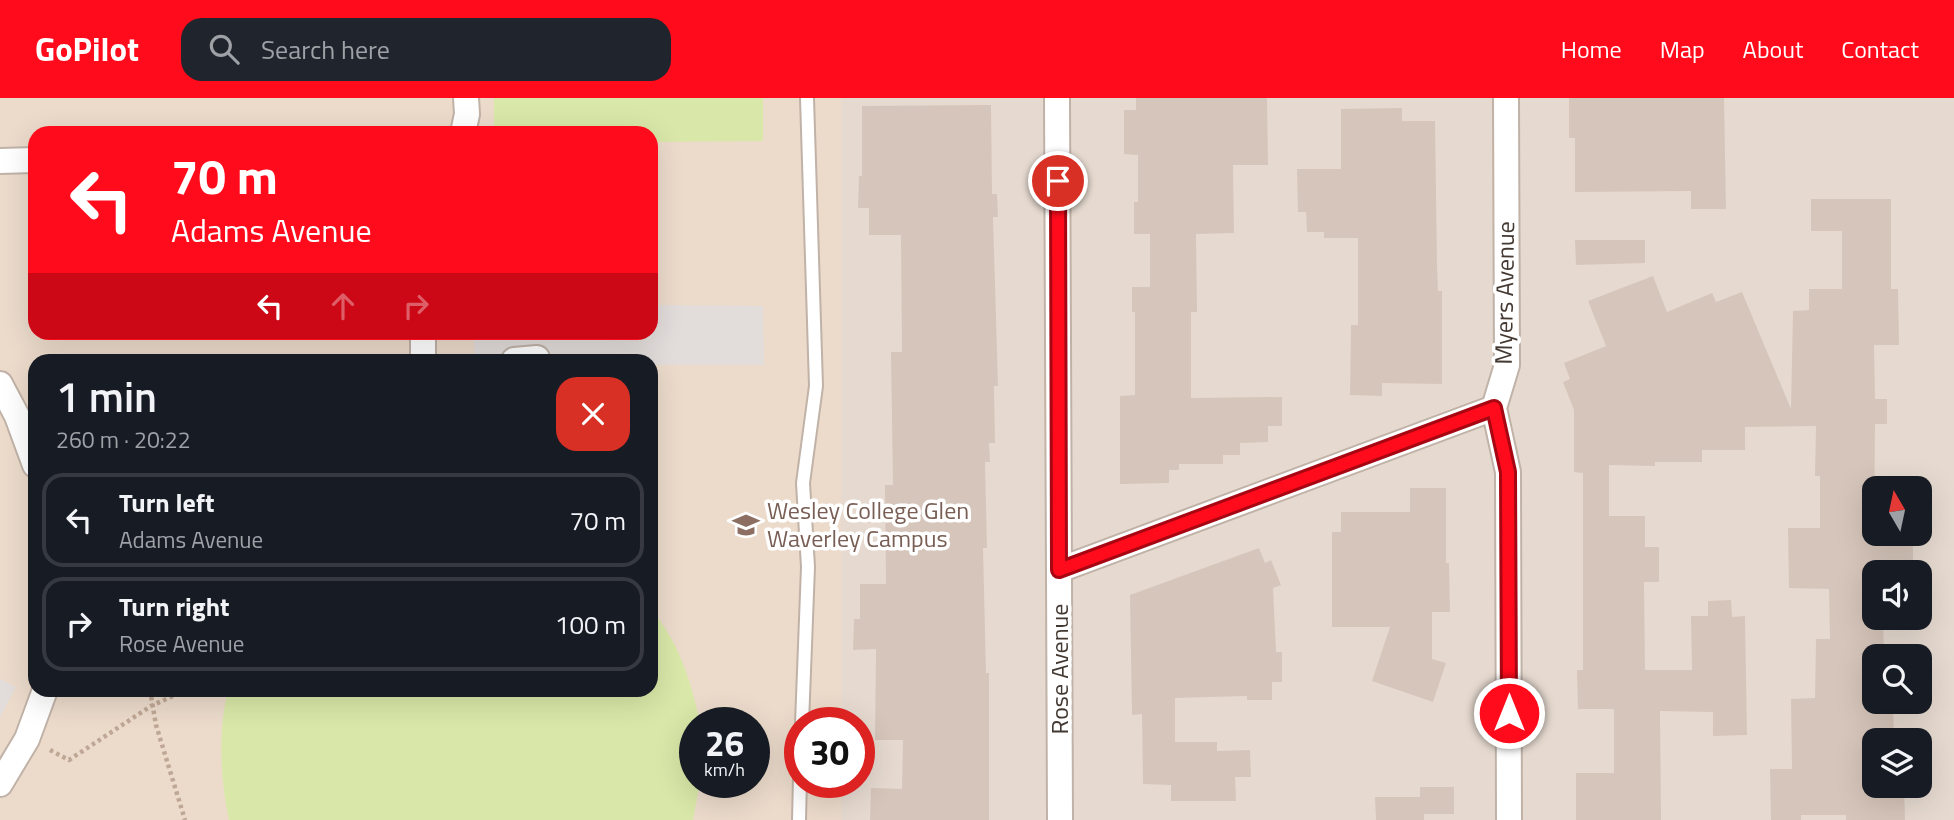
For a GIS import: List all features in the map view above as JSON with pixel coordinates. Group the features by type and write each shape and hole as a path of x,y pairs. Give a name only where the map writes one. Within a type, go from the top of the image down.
{"street":[{"path":"464,126 466,98"},
{"name":"Rose Avenue","path":"1057,98 1060,820"},
{"name":"Myers Avenue","path":"1506,98 1507,365 1494,408 1508,472 1509,820"},
{"path":"0,161 28,160"},
{"path":"0,384 17,416 28,446"},
{"path":"1059,570 1494,408"},
{"path":"0,784 27,739 42,697"}],"lane":[{"path":"803,707 808,566 803,483 816,386 807,98"},
{"path":"799,820 800,798"}],"path":[{"path":"150,697 185,820"},
{"path":"27,739 69,760 151,706 171,697"}],"shaded area":[{"name":"Wesley College Glen Waverley Campus","path":"0,98 841,98 841,707 784,707 784,798 841,798 841,820 0,820"},
{"path":"835,98 1954,98 1954,820 834,820 834,798 875,798 875,707 834,707"},
{"path":"658,305 763,306 764,365 658,365 658,354 474,354 474,340 658,340"},
{"path":"0,679 16,687 0,717"}],"green space":[{"path":"494,98 763,98 763,141 658,142 658,126 494,126"},
{"path":"658,618 683,663 696,707 679,707 679,798 697,798 693,820 229,820 221,755 227,697 658,697"}],"building":[{"path":"1136,98 1267,98 1268,165 1233,165 1234,233 1196,234 1197,312 1191,312 1191,398 1282,397 1282,426 1268,426 1268,442 1240,443 1240,455 1223,455 1223,464 1179,464 1179,470 1169,470 1169,483 1120,484 1120,396 1135,395 1135,312 1132,312 1132,287 1150,287 1150,234 1134,234 1134,202 1138,202 1138,155 1124,154 1124,110 1136,110"},
{"path":"1569,98 1724,98 1726,209 1691,209 1691,191 1575,192 1575,138 1569,138"},
{"path":"991,105 992,194 997,194 998,217 993,217 998,386 994,386 995,443 989,443 990,462 985,462 987,548 983,548 986,673 989,673 989,820 870,820 871,798 875,798 875,788 902,789 903,740 875,740 876,649 853,650 854,619 860,619 860,584 886,584 885,485 893,485 891,352 902,352 901,235 869,235 869,208 858,208 859,176 862,176 862,106"},
{"path":"1402,108 1402,121 1435,121 1438,291 1442,291 1442,384 1382,383 1382,396 1350,395 1351,325 1358,325 1358,238 1324,238 1324,232 1307,232 1306,212 1298,212 1297,169 1341,169 1341,109"},
{"path":"1811,199 1891,199 1891,289 1898,289 1899,345 1874,345 1875,399 1887,399 1887,424 1875,424 1875,476 1862,476 1862,546 1913,546 1913,560 1862,560 1862,630 1883,630 1884,644 1862,644 1862,714 1893,714 1894,728 1862,728 1862,798 1904,798 1905,820 1846,820 1846,815 1801,815 1801,820 1771,820 1770,769 1792,769 1791,699 1815,698 1816,639 1830,639 1829,589 1789,588 1788,528 1820,528 1820,476 1815,476 1816,426 1745,427 1745,450 1702,450 1702,462 1655,462 1655,466 1609,465 1609,516 1645,516 1645,547 1659,547 1659,582 1644,582 1645,670 1692,670 1691,616 1708,616 1708,601 1731,600 1732,617 1745,616 1747,735 1713,736 1713,712 1660,711 1661,820 1576,820 1576,773 1614,773 1614,709 1578,709 1577,670 1583,670 1583,473 1574,472 1574,410 1563,382 1570,379 1564,363 1606,346 1588,301 1653,276 1667,312 1712,293 1716,302 1742,292 1791,409 1793,311 1809,310 1809,289 1842,289 1842,231 1811,231"},
{"path":"1575,240 1645,240 1645,263 1576,265"},
{"path":"1410,488 1446,488 1446,563 1449,563 1450,612 1432,612 1432,659 1446,663 1433,702 1372,681 1390,627 1332,627 1332,532 1341,532 1341,512 1410,512"},
{"path":"1259,548 1265,563 1271,560 1281,585 1273,588 1276,652 1282,652 1282,682 1272,682 1272,700 1247,700 1247,696 1175,698 1175,742 1217,742 1217,751 1250,750 1251,777 1235,777 1236,801 1171,801 1171,785 1143,784 1142,714 1132,715 1130,595"},
{"path":"1420,787 1454,787 1454,814 1424,814 1424,820 1376,820 1375,797 1420,797"}],"place":[{"name":"Wesley College Glen Waverley Campus","path":"746,525"}],"route":[{"path":"1058,181 1059,570 1494,408 1508,472 1509,713"}]}
